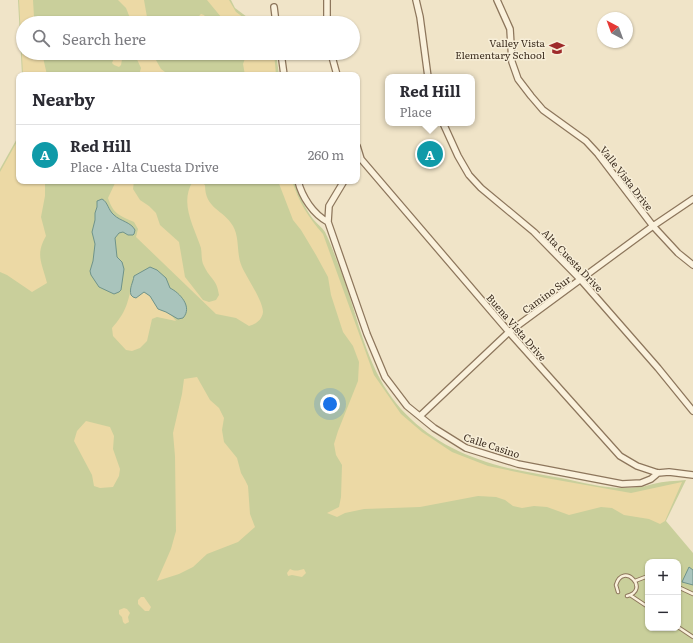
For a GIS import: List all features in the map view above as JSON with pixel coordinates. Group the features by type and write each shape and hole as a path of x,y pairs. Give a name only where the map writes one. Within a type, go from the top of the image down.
{"street":[{"path":"327,0 327,16"},
{"path":"416,0 420,17 428,74"},
{"name":"Valle Vista Drive","path":"497,0 510,29 512,62 518,79 543,110 586,142 598,154 653,226 678,253 693,265"},
{"path":"274,7 275,16"},
{"path":"282,60 284,72"},
{"path":"333,60 336,72"},
{"name":"Alta Cuesta Drive","path":"444,126 458,156 469,175 481,188 534,232 581,280 658,368 693,411"},
{"name":"Buena Vista Drive","path":"360,162 620,456 636,466 658,473 669,472 693,475"},
{"path":"299,184 308,203 319,217 328,222"},
{"name":"Calle Casino","path":"342,184 329,206 328,222 379,363 395,391 407,406 449,439 466,448 518,464 622,484 641,483 651,479 658,473"},
{"name":"Camino Sur","path":"420,416 509,332 653,226 693,199"}],"lane":[{"path":"618,592 616,585 621,577 631,577 635,581 636,585 635,591 628,596 645,605"},
{"path":"635,581 645,577"},
{"path":"681,588 693,594"},
{"path":"681,629 693,637"}],"green space":[{"path":"18,0 231,0 235,8 246,16 19,16"},
{"path":"21,60 277,60 279,72 22,72"},
{"path":"16,140 16,184 295,184 307,210 313,219 324,230 329,241 341,271 361,333 380,378 396,403 427,433 452,448 488,462 519,470 589,484 628,488 642,487 661,482 686,480 666,521 693,553 693,643 0,643 0,169"}],"sand":[{"path":"19,0 33,0 34,16 20,16"},
{"path":"118,0 144,0 147,16 129,16 126,8"},
{"path":"207,0 229,0 236,12 241,16 220,16"},
{"path":"22,60 44,60 46,72 23,72"},
{"path":"113,60 122,60 119,67 112,63"},
{"path":"137,60 156,60 161,69 165,72 140,72 141,68"},
{"path":"244,60 275,60 276,72 244,72 243,64"},
{"path":"16,143 16,184 45,184 45,196 41,217 46,236 41,249 40,259 47,283 32,292 0,272 0,172"},
{"path":"115,184 134,184 133,189 140,200 156,213 160,225 179,242 185,277 203,300 209,302 216,300 219,295 218,290 215,282 203,264 201,248 189,214 187,198 192,184 205,185 206,193 211,204 229,220 237,236 240,262 258,296 262,307 263,312 258,321 249,326 236,318 216,314 136,237 138,229 134,222 118,214 112,208 108,198"},
{"path":"279,184 293,184 304,209 323,234 374,375 401,414 422,432 452,452 488,466 546,478 631,493 682,482 665,521 660,524 649,519 624,515 612,508 601,507 569,515 547,507 534,506 522,508 513,506 505,500 496,497 478,496 420,507 364,509 345,513 337,517 327,513 339,507 341,497 342,465 336,455 334,444 358,381 359,362 353,346 343,332 331,295 328,277 301,230 293,220"},
{"path":"132,285 138,296 144,292 150,296 158,309 172,316 176,321 157,317 152,319 147,341 140,348 132,351 126,350 113,336 112,328 125,308"},
{"path":"197,377 210,400 219,408 224,418 222,430 224,442 237,458 241,473 248,486 250,514 255,527 238,542 207,554 193,567 179,574 157,581 171,549 176,531 175,456 173,433 184,379"},
{"path":"86,421 110,427 114,436 113,449 120,469 119,476 113,487 100,488 94,486 92,475 74,441 77,431"},
{"path":"290,569 296,571 304,569 306,573 302,577 292,575 288,576 287,573"},
{"path":"141,597 144,597 151,607 149,611 145,611 138,604 138,600"},
{"path":"124,608 130,613 128,617 129,622 125,624 119,614 119,610"}],"water":[{"path":"102,199 106,202 110,211 114,215 131,225 135,230 133,235 128,235 123,232 119,233 115,238 117,257 122,262 124,269 121,290 114,294 99,287 90,271 95,244 92,232 97,201"},
{"path":"150,267 157,270 166,278 170,288 178,293 184,301 187,309 183,318 178,319 158,309 150,296 144,292 136,298 131,295 134,276"},
{"path":"689,567 693,570 693,585 682,582"}],"place":[{"name":"Valley Vista Elementary School","path":"557,48"},
{"name":"Red Hill","path":"430,154"}]}
